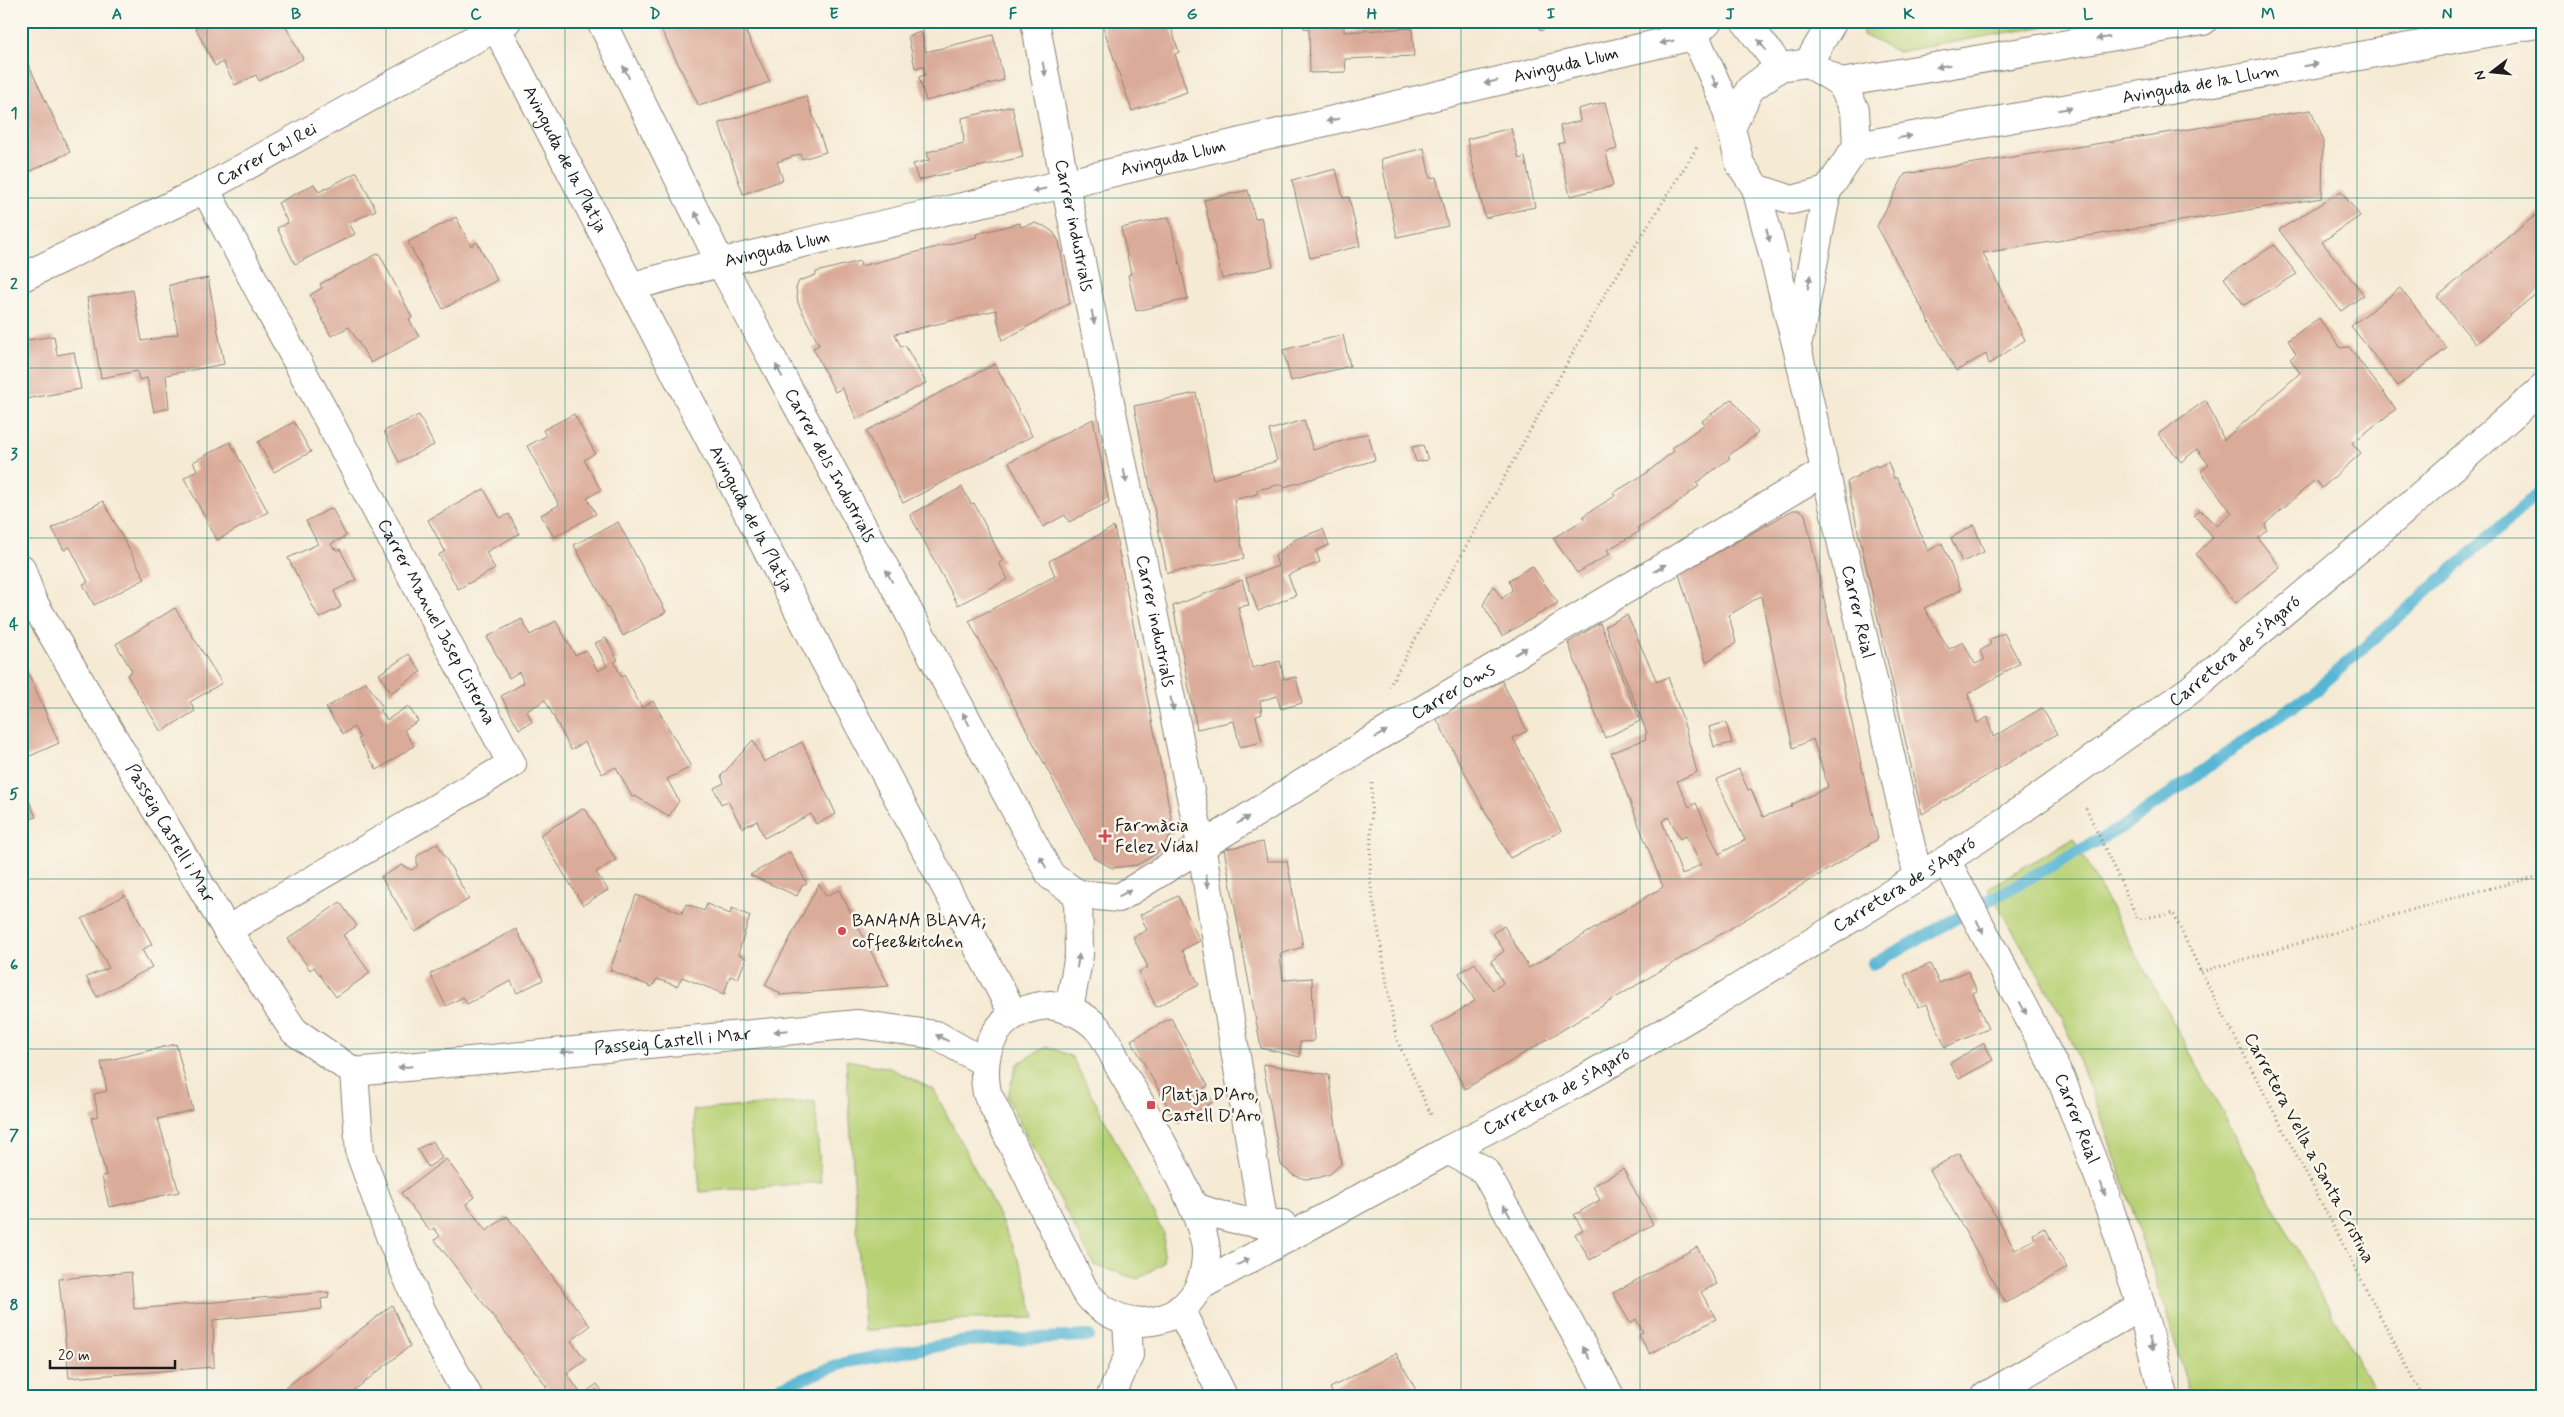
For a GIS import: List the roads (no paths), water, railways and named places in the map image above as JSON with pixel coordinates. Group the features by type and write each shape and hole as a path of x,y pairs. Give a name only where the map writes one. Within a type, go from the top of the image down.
{"street":[{"name":"Carrer dels Industrials","path":"601,21 720,262 1051,876 1078,894"},
{"name":"Carrer industrials","path":"1035,21 1065,184 1201,845 1264,1225"},
{"path":"1745,21 1780,68"},
{"path":"1808,63 1833,21"},
{"path":"1841,83 2202,21"},
{"name":"Carrer Cal Rei","path":"21,278 205,189 499,23"},
{"name":"Avinguda de la Platja","path":"499,23 630,287 818,648 1014,1016"},
{"name":"Avinguda de la Llum","path":"1857,146 2543,23"},
{"name":"Avinguda Llum","path":"630,287 720,262 1065,184 1528,73 1697,26"},
{"path":"1697,26 1728,116 1740,164 1756,188 1792,200 1827,191 1857,146 1855,110 1841,83 1808,63 1780,68 1750,88 1728,116"},
{"name":"Carrer Reial","path":"1756,188 1797,347 1918,877"},
{"name":"Carrer Manuel Josep Cisterna","path":"205,189 512,764 227,930"},
{"name":"Carrer Reial","path":"1797,347 1827,191"},
{"name":"Carretera de s'Agaró","path":"1200,1286 1448,1150 1577,1083 1715,1002 1946,860 2069,778 2190,690 2365,544 2543,388"},
{"name":"Carrer Oms","path":"1078,894 1119,898 1201,845 1372,740 1825,471"},
{"name":"Passeig Castell i Mar","path":"21,568 32,600 227,930 294,1031 354,1072 858,1024 936,1035 984,1062"},
{"name":"Carrer Reial","path":"1946,860 2062,1081 2103,1188 2141,1306 2164,1396"},
{"path":"1069,1009 1079,955 1078,894"},
{"path":"1043,1006 1069,1009 1083,1015 1098,1029 1143,1109 1193,1206 1204,1238 1207,1252 1205,1272 1200,1286 1188,1303 1156,1321 1127,1321 1107,1314 1092,1301 1084,1290 987,1094 984,1062 986,1052 994,1035 1014,1016 1027,1009 1043,1006"},
{"path":"354,1072 360,1153 390,1236 422,1312 468,1396"},
{"path":"1448,1150 1484,1170 1610,1396"},
{"path":"1193,1206 1217,1215 1264,1225 1311,1224"},
{"path":"1986,1396 2141,1306"},
{"path":"1180,1309 1222,1396"},
{"path":"1111,1396 1129,1355 1127,1321"}],"waterway":[{"path":"1873,964 2124,826 2316,690 2543,489"},
{"path":"757,1396 847,1362 966,1341 1089,1336"}],"place":[{"name":"Farmàcia Felez Vidal","path":"1105,836"},
{"name":"BANANA BLAVA; coffee&kitchen","path":"842,931"},
{"name":"Platja D'Aro, Castell D'Aro","path":"1151,1105"}]}
